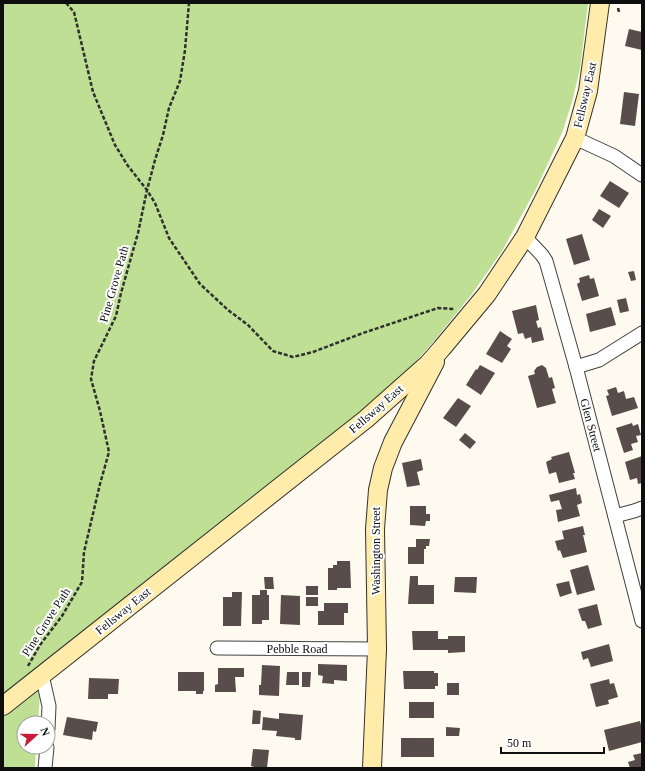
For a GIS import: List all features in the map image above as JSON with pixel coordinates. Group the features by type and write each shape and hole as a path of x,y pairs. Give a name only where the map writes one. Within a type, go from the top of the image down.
{"main road":[{"name":"Fellsway East","path":"3,706 33,673 366,419 428,364 442,348 475,309 525,237 575,138 588,91 600,3"},
{"name":"Washington Street","path":"372,768 377,649 376,502 381,476 393,442 442,348"}],"street":[{"path":"575,138 614,156 642,175"},
{"name":"Glen Street","path":"525,237 546,261 576,367 642,621"},
{"path":"576,367 599,360 642,333"},
{"path":"615,516 642,508"},
{"name":"Pebble Road","path":"217,648 377,649"},
{"path":"33,673 49,706 49,715"},
{"path":"45,768 46,755"}],"path":[{"path":"66,3 74,12 93,92 115,146 128,166 147,190 159,213 169,238 200,284 228,310 248,325 273,350 293,357 313,352 363,333 438,308 475,309"},
{"name":"Pine Grove Path","path":"33,673 40,645 62,616 82,582 84,552 109,452 91,379 94,361 116,316 169,108 180,81 185,50 189,3"},
{"path":"618,8 619,12"}],"green space":[{"path":"3,3 588,3 580,69 572,102 562,133 536,189 502,251 472,294 434,341 396,384 42,665 39,715 16,715 16,755 36,755 35,768 3,768"}],"building":[{"path":"629,29 642,32 642,50 625,46"},
{"path":"624,92 639,94 635,126 620,124"},
{"path":"610,181 629,193 619,208 600,196"},
{"path":"599,209 611,216 603,228 592,220"},
{"path":"582,234 590,260 574,265 566,239"},
{"path":"634,271 636,280 631,281 628,272"},
{"path":"589,275 590,279 594,278 599,296 582,301 577,284 580,282 579,278"},
{"path":"626,298 629,311 620,313 617,300"},
{"path":"536,305 539,320 536,321 538,328 541,327 544,340 532,343 531,337 525,339 523,333 518,334 512,311"},
{"path":"611,307 616,325 590,332 586,314"},
{"path":"500,331 512,339 507,346 511,349 502,363 486,354"},
{"path":"480,365 495,373 481,395 466,385"},
{"path":"542,365 546,368 549,378 552,377 555,388 552,389 556,403 537,408 528,376 535,374 534,371 537,367"},
{"path":"616,387 618,393 624,391 626,399 634,397 638,408 612,416 606,396 609,395 607,390"},
{"path":"458,398 471,406 456,427 443,418"},
{"path":"632,423 633,426 638,424 641,435 636,436 638,442 631,444 633,450 624,453 616,428"},
{"path":"465,433 476,442 470,449 459,440"},
{"path":"569,452 575,473 573,473 575,479 559,483 556,472 549,474 546,462 552,459 551,457"},
{"path":"642,456 642,483 638,484 637,478 630,480 625,462"},
{"path":"421,459 423,470 417,472 420,485 407,487 402,463"},
{"path":"576,488 577,495 580,494 582,503 577,505 580,516 558,522 556,510 562,509 559,500 551,502 549,495"},
{"path":"410,506 426,506 426,514 430,514 430,521 426,521 425,526 410,525"},
{"path":"583,526 585,535 583,535 587,552 563,558 560,550 558,551 555,541 564,539 562,531"},
{"path":"416,539 430,539 429,546 426,546 426,549 424,549 424,564 408,564 408,547 416,547"},
{"path":"337,561 350,561 351,588 337,588 337,590 328,590 328,568 333,568 333,565 337,565"},
{"path":"588,565 595,590 577,595 570,570"},
{"path":"410,576 418,576 418,585 434,585 434,604 408,604"},
{"path":"264,577 273,577 274,589 265,589"},
{"path":"455,577 477,577 476,593 454,592"},
{"path":"569,581 572,593 560,597 556,584"},
{"path":"306,586 318,586 318,595 306,595"},
{"path":"260,590 267,590 267,595 269,595 269,620 262,620 262,624 252,624 252,595 260,595"},
{"path":"232,592 242,592 241,626 223,626 223,597 232,597"},
{"path":"281,595 300,596 300,625 280,624"},
{"path":"306,597 318,597 318,606 306,606"},
{"path":"324,603 348,603 348,613 344,613 344,625 318,625 318,611 324,611"},
{"path":"597,604 602,625 588,629 585,621 582,621 578,609"},
{"path":"412,631 438,631 438,639 448,639 448,636 465,636 465,652 448,653 448,650 413,650"},
{"path":"609,644 613,661 591,667 588,658 583,660 581,652"},
{"path":"318,664 347,665 347,681 334,680 334,684 322,683 323,676 318,675"},
{"path":"262,665 280,666 279,696 259,695"},
{"path":"218,668 244,668 244,677 235,677 236,692 215,692 215,685 218,684"},
{"path":"403,671 434,671 434,673 438,673 438,686 435,686 435,689 404,689"},
{"path":"178,672 204,672 203,694 196,694 196,691 178,691"},
{"path":"287,672 299,672 299,685 286,685"},
{"path":"302,672 311,672 310,687 302,687"},
{"path":"89,678 119,679 118,694 108,694 108,699 88,699"},
{"path":"609,679 610,684 614,683 618,697 608,700 609,704 596,707 590,684"},
{"path":"447,683 459,683 459,695 447,695"},
{"path":"409,702 434,702 434,718 409,718"},
{"path":"253,710 261,711 260,724 252,724"},
{"path":"279,713 303,715 301,740 276,736 277,731 262,730 263,717 279,719"},
{"path":"67,717 98,722 96,732 93,731 92,740 63,735"},
{"path":"640,721 642,729 642,742 609,751 604,730"},
{"path":"446,727 460,728 459,736 446,736"},
{"path":"401,738 434,738 434,757 401,757"},
{"path":"253,749 269,750 267,768 254,768 251,766"},
{"path":"642,753 642,768 630,768 628,762 635,760 633,755"}]}
